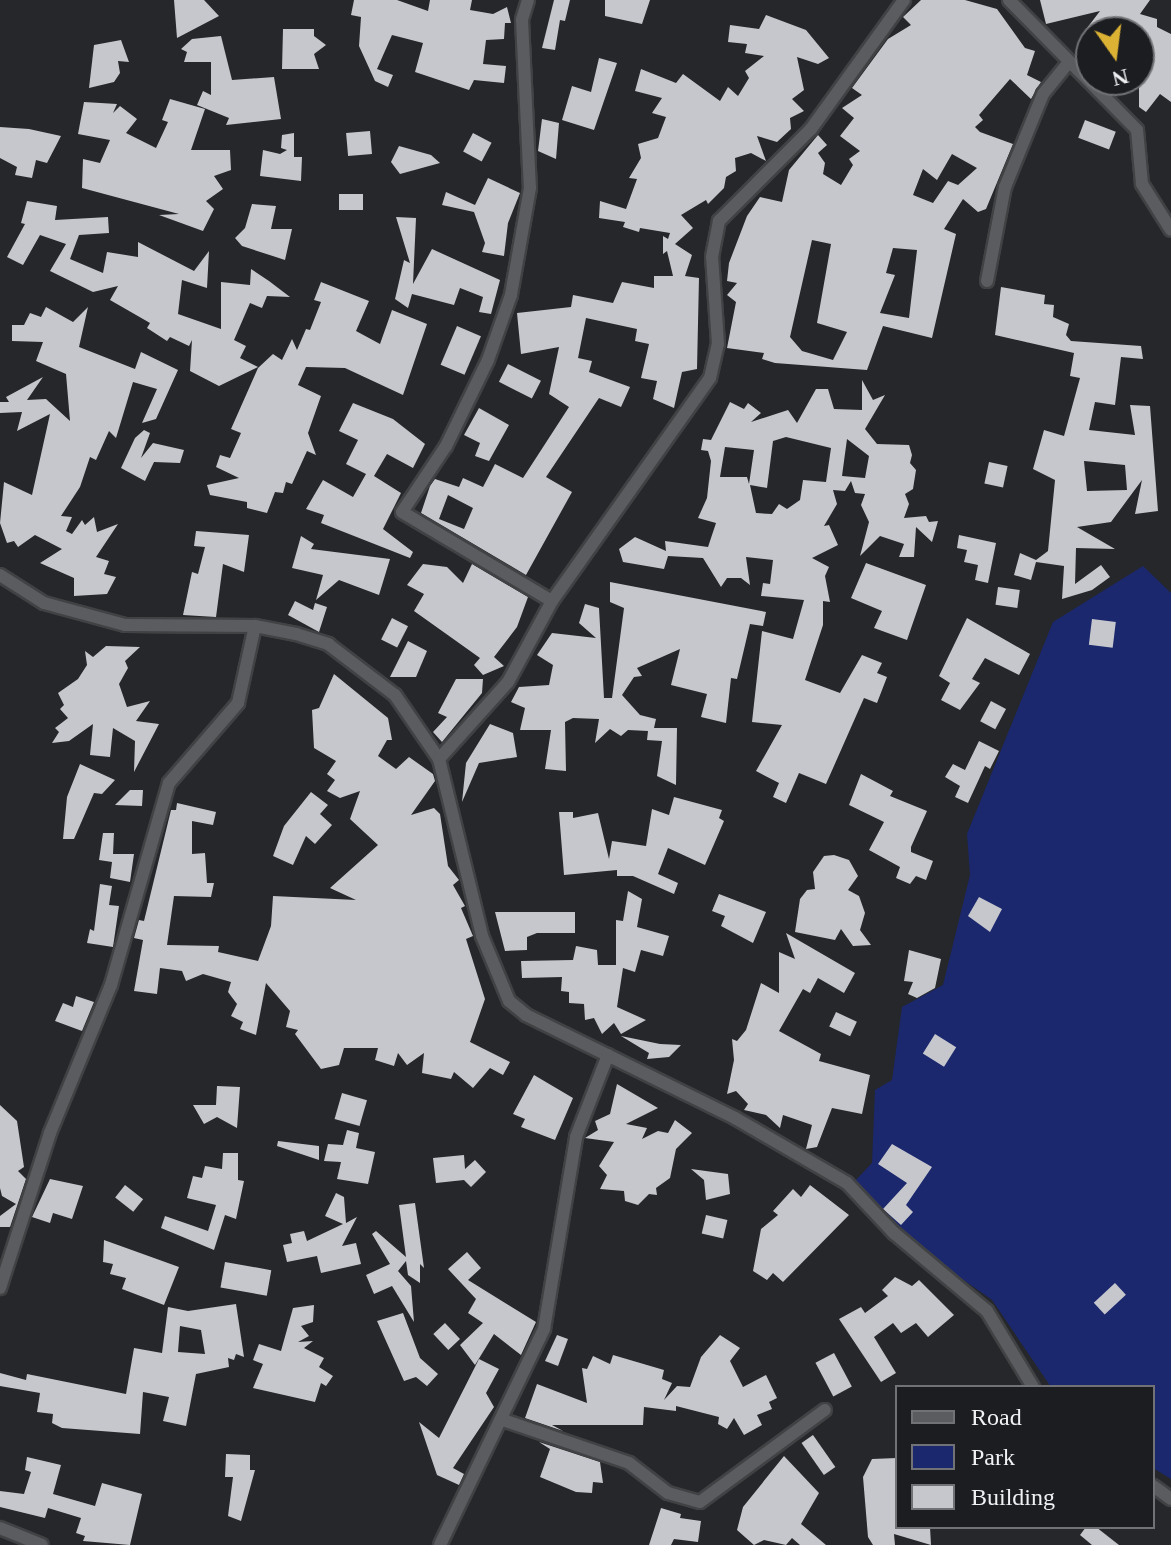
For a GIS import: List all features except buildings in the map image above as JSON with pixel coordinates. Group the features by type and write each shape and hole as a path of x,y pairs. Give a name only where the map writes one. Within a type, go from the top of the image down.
{"street":[{"path":"528,0 522,20 530,188 511,295 488,360 453,431 402,512 552,601"},
{"path":"439,759 508,682 552,601 710,378 718,344 712,257 719,221 811,129 904,0"},
{"path":"1009,0 1049,38 1067,64 1137,130 1142,184 1171,230"},
{"path":"987,281 1005,187 1043,94 1067,64"},
{"path":"0,575 44,603 125,625 255,626 328,644 395,695 439,759 497,982 526,1015 735,1118 847,1183 894,1233 987,1311 1032,1385"},
{"path":"0,1288 50,1133 111,985 169,783 238,703 255,626"},
{"path":"440,1545 503,1420 544,1329 576,1137 608,1055"},
{"path":"503,1420 629,1463 668,1493 700,1502 825,1410"},
{"path":"0,1528 42,1545"}],"green space":[{"path":"1143,566 1171,593 1171,1479 1155,1469 1155,1385 1050,1385 992,1300 901,1236 852,1184 872,1163 875,1090 892,1080 902,1007 943,985 970,875 967,834 1053,622"}]}
